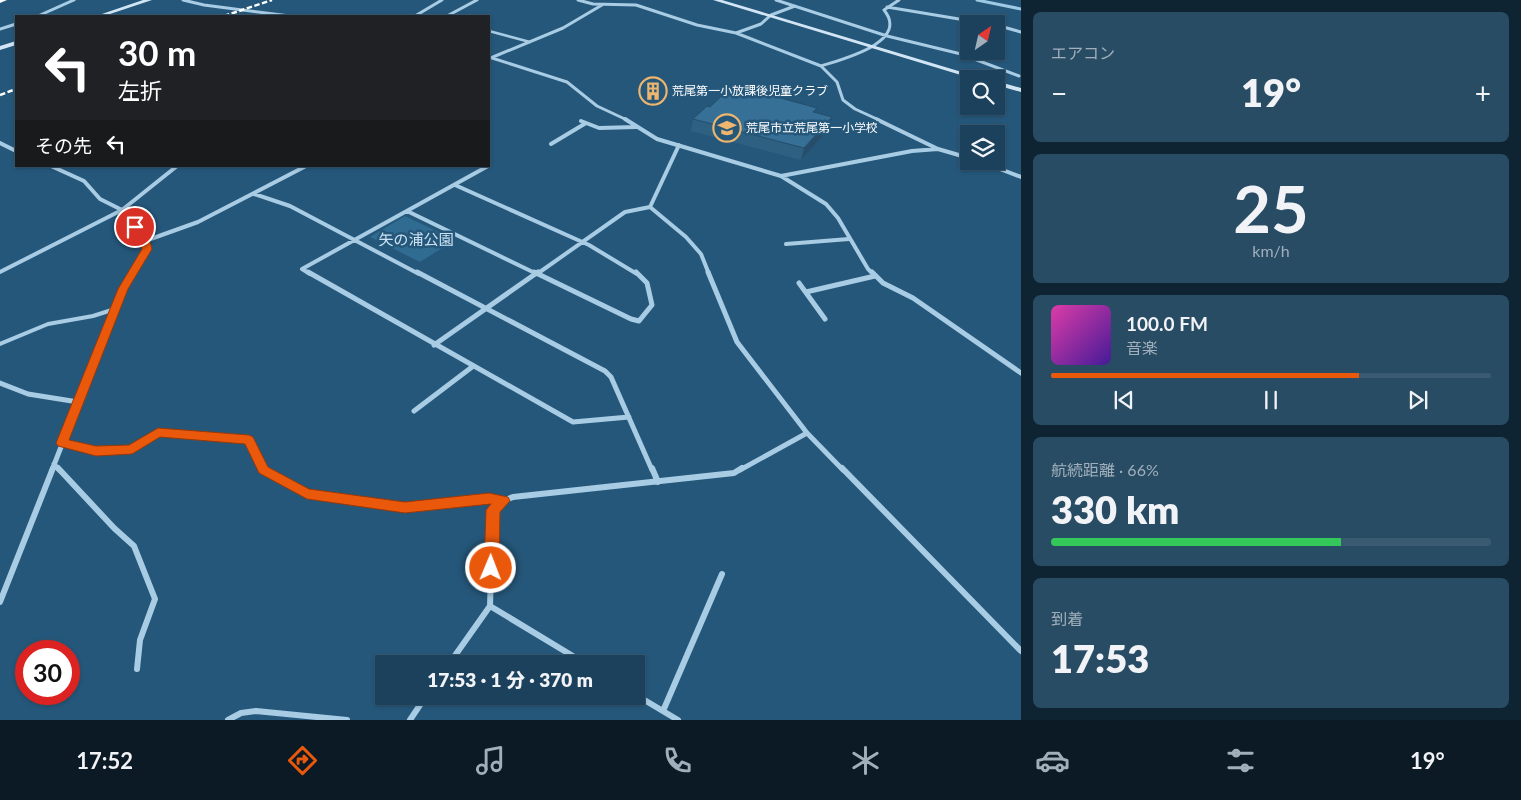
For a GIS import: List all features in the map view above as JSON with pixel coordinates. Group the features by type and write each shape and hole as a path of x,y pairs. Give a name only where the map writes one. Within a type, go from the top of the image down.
{"street":[{"path":"40,15 74,0"},
{"path":"102,15 149,0"},
{"path":"183,0 204,5 282,15"},
{"path":"417,15 442,0"},
{"path":"449,15 477,0"},
{"path":"578,0 602,4 636,5 697,25 736,33 821,66 837,82 843,100 855,109 938,149 960,155"},
{"path":"616,4 623,0"},
{"path":"716,0 960,72"},
{"path":"776,0 887,36 961,54 1018,76"},
{"path":"821,66 874,47 887,36 891,28 891,20 884,10 899,0"},
{"path":"490,57 530,42 584,17 602,4"},
{"path":"736,33 761,24 763,19 795,6"},
{"path":"887,7 960,19"},
{"path":"0,29 15,24"},
{"path":"1005,28 1021,32"},
{"path":"0,48 15,43"},
{"path":"490,57 566,82 597,106 615,113 657,139 781,176 826,204 838,218 868,270 883,283 913,298 1021,374"},
{"path":"1005,86 1021,90"},
{"path":"581,121 599,128 637,127"},
{"path":"551,144 586,123"},
{"path":"0,143 15,150"},
{"path":"650,207 680,145"},
{"path":"781,176 912,151 938,149"},
{"path":"0,602 123,289 147,249 145,240 123,212 100,199 84,182 52,167"},
{"path":"0,272 123,212 176,167"},
{"path":"145,240 198,222 304,167"},
{"path":"486,167 302,269 573,422 629,417"},
{"path":"1003,170 1021,177"},
{"path":"407,211 613,312 639,321 652,305 647,283 639,274 582,243 455,185"},
{"path":"254,194 290,206 605,371 611,377 658,482"},
{"path":"434,345 484,308 625,212 650,207"},
{"path":"650,207 686,237 701,254 737,342 807,433 1021,651"},
{"path":"786,244 849,239"},
{"path":"806,292 875,276"},
{"path":"799,283 825,319"},
{"path":"414,411 472,366"},
{"path":"0,383 11,390 78,402"},
{"path":"62,443 96,451 132,449 158,432 249,440 263,470 307,494 405,508 489,498 503,501"},
{"path":"456,655 490,606 493,510 503,501 513,497 734,473 807,433"},
{"path":"54,464 114,528 134,546 155,599 140,640 137,669"},
{"path":"663,711 722,574"},
{"path":"490,606 571,655"},
{"path":"645,700 678,720"},
{"path":"410,720 420,705"},
{"path":"228,720 241,713 256,711 347,720"}],"lane":[{"path":"490,32 530,42"},
{"path":"0,344 48,324 93,316 115,309"}],"green space":[{"name":"矢の浦公園","path":"405,216 455,240 420,262 370,237"}],"building":[{"path":"733,85 817,108 813,112 832,117 804,148 693,119 707,106 710,107"}],"waterway":[{"path":"977,0 1021,9"}],"railway":[{"path":"227,15 272,0"},
{"path":"0,95 15,89"}],"place":[{"name":"荒尾第一小放課後児童クラブ","path":"653,91"},
{"name":"荒尾市立荒尾第一小学校","path":"727,128"}],"route":[{"path":"135,227 145,240 147,249 123,289 62,443 96,451 132,449 158,432 249,440 263,470 307,494 405,508 489,498 503,501 493,510 491,568"}]}
